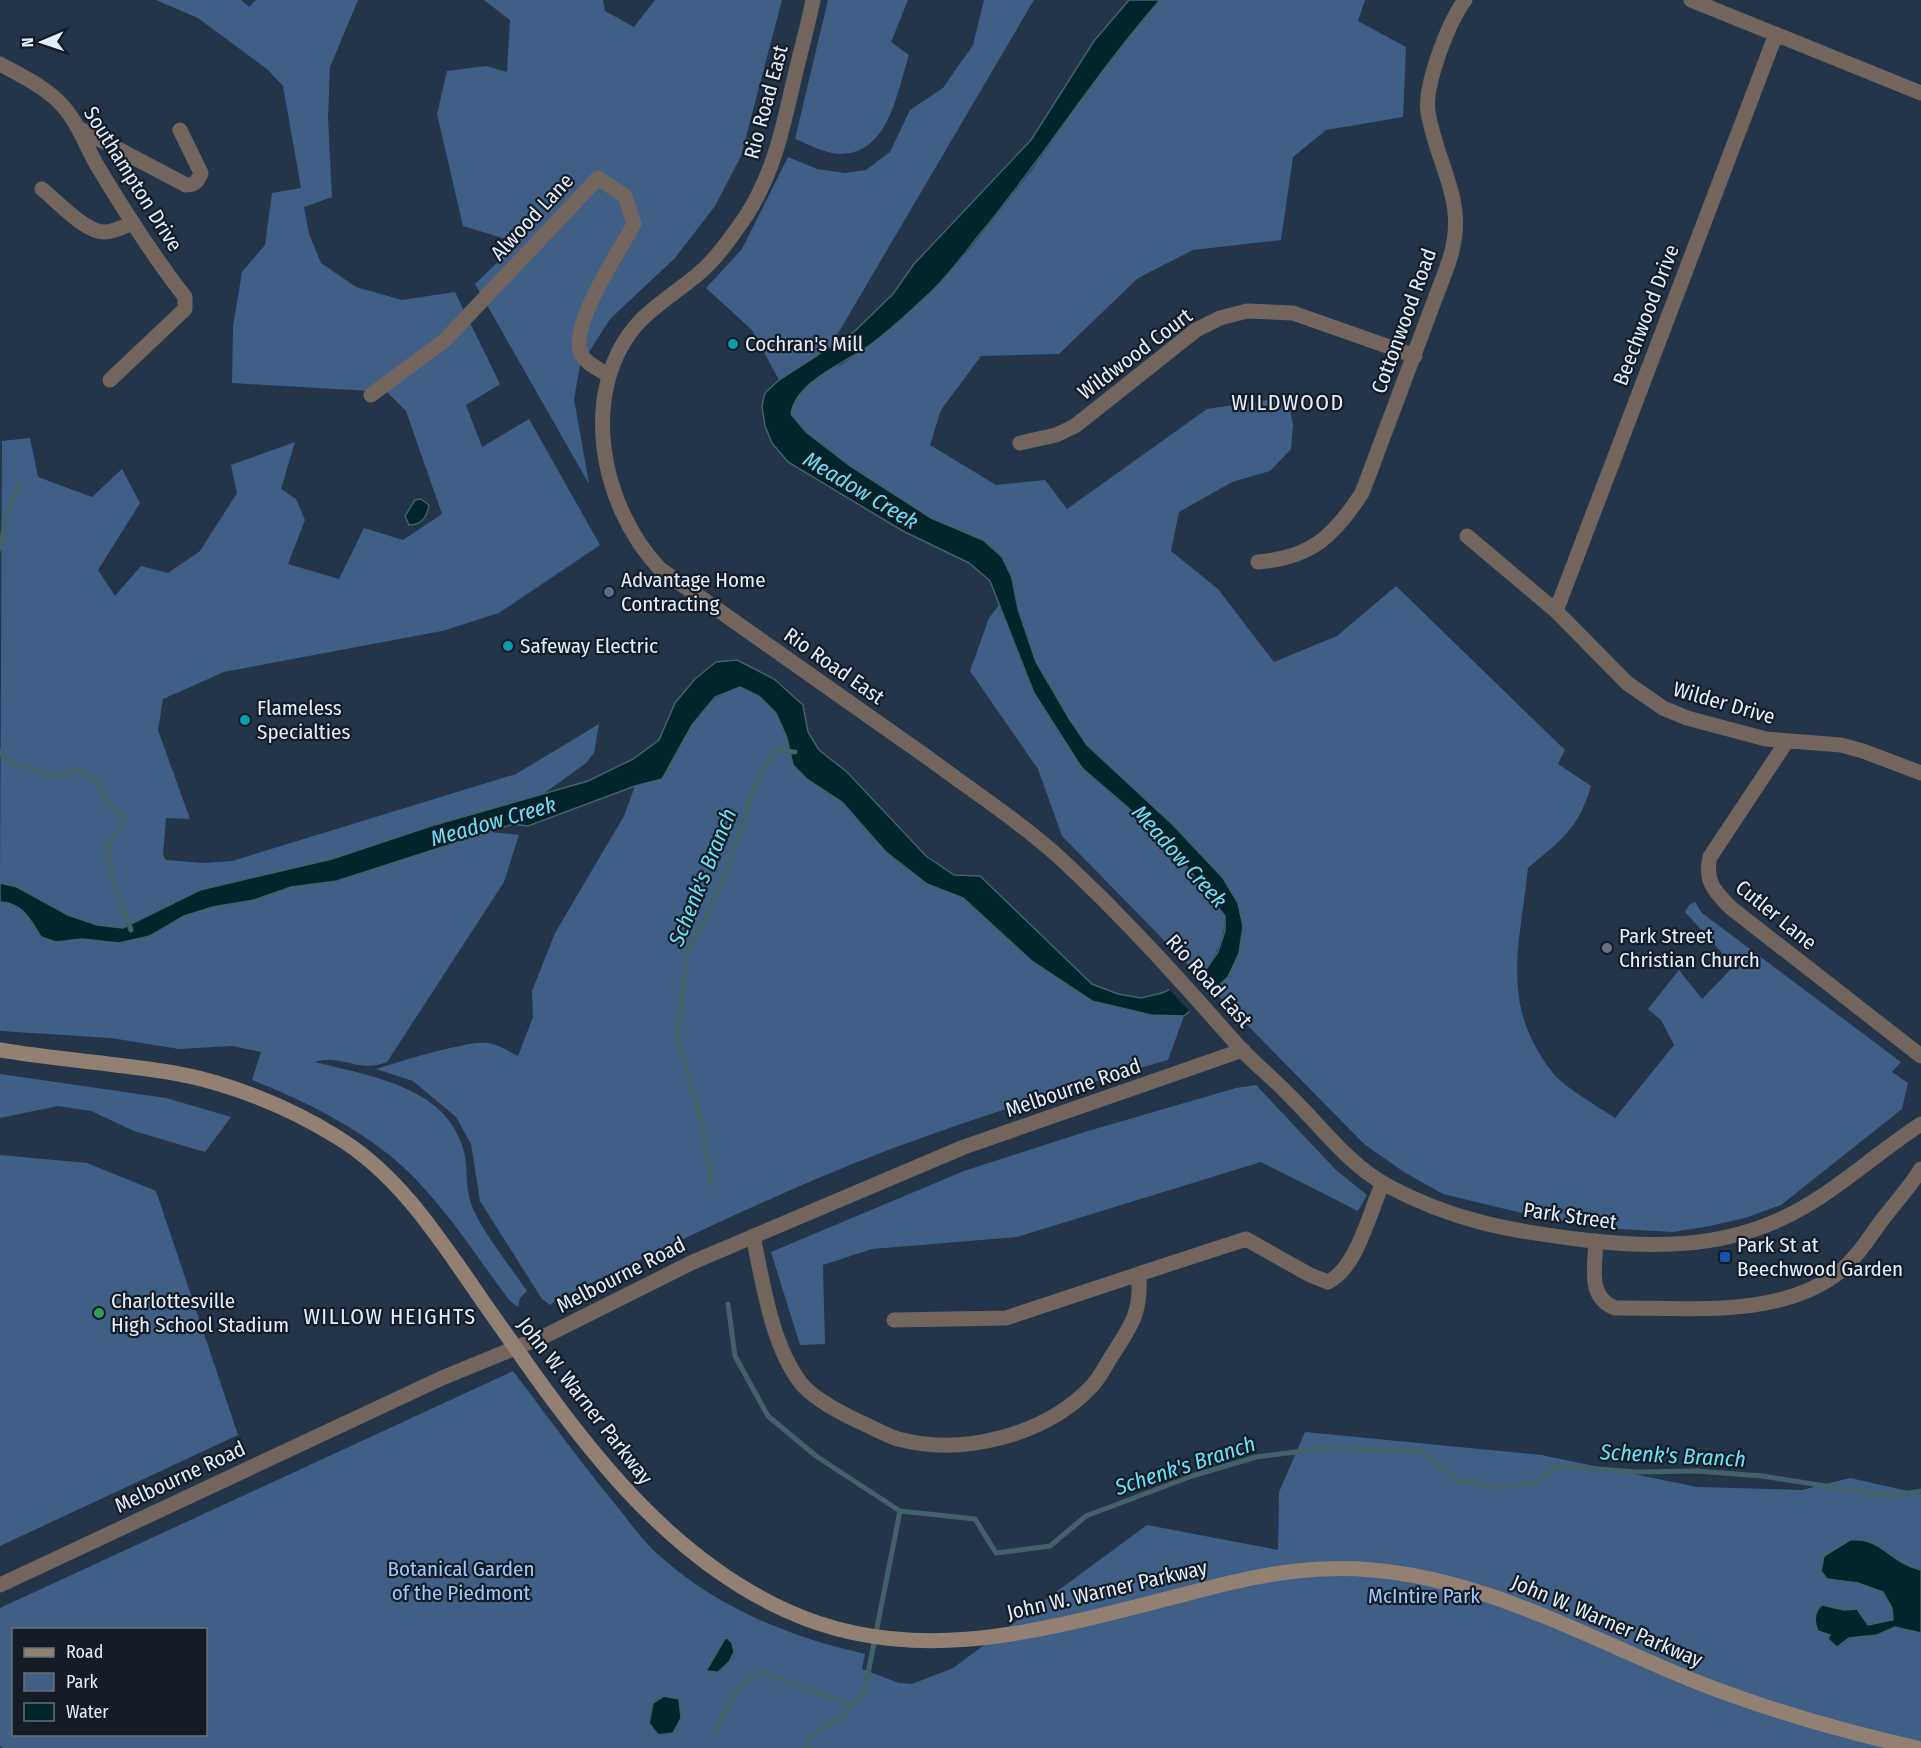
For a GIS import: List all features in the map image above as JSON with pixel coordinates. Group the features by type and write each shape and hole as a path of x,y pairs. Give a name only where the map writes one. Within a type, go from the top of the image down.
{"main road":[{"name":"John W. Warner Parkway","path":"0,1050 177,1074 197,1079 260,1099 302,1117 339,1138 374,1164 415,1209 515,1347 600,1459 634,1498 676,1539 720,1573 760,1598 817,1623 854,1632 906,1640 956,1641 1037,1632 1270,1575 1319,1569 1363,1569 1405,1573 1481,1592 1748,1701 1874,1738 1917,1748"}],"street":[{"name":"Rio Road East","path":"813,0 776,157 762,189 741,223 700,273 641,320 621,345 608,375 604,399 603,430 612,482 631,532 660,569 1015,822 1057,855 1146,943 1243,1050"},
{"name":"Cottonwood Road","path":"1258,562 1296,556 1319,545 1350,512 1362,493 1415,356 1450,259 1455,236 1453,193 1428,105 1433,78 1450,25 1465,0"},
{"path":"1691,0 1921,93"},
{"name":"Beechwood Drive","path":"1556,610 1776,34"},
{"name":"Southampton Drive","path":"0,64 37,85 58,101 78,128 97,165 133,223 185,297 185,309 110,380"},
{"path":"78,128 186,185 192,185 199,180 201,173 180,130"},
{"name":"Alwood Lane","path":"371,395 445,340 598,178 625,196 634,224 581,326 580,350 585,359 608,375"},
{"path":"42,189 97,232 107,233 133,223"},
{"name":"Wildwood Court","path":"1020,443 1056,435 1075,426 1182,340 1220,318 1247,311 1293,313 1415,356"},
{"name":"Wilder Drive","path":"1467,536 1556,610 1627,683 1663,708 1687,718 1766,739 1841,745 1921,773"},
{"name":"Cutler Lane","path":"1787,741 1710,857 1707,868 1711,886 1731,908 1921,1056"},
{"name":"Park Street","path":"1243,1050 1348,1157 1383,1183 1446,1214 1481,1224 1596,1241 1662,1246 1697,1243 1738,1235 1779,1220 1810,1204 1921,1124"},
{"name":"Melbourne Road","path":"0,1585 442,1378 548,1335 693,1262 753,1236 964,1147 1243,1050"},
{"path":"1596,1241 1595,1289 1605,1304 1615,1308 1730,1306 1784,1300 1820,1286 1846,1265 1921,1168"},
{"path":"894,1320 1006,1318 1246,1239 1310,1275 1328,1282 1337,1277 1351,1259 1383,1183"},
{"path":"753,1236 773,1328 801,1383 840,1413 897,1438 950,1445 990,1441 1033,1426 1072,1404 1092,1386 1133,1323 1140,1300 1139,1274"}],"green space":[{"path":"156,0 241,0 249,7 256,0 358,0 330,67 328,118 332,197 304,207 309,234 321,263 356,287 402,300 455,292 500,384 466,405 482,447 529,419 600,545 499,613 442,631 224,672 163,699 158,730 190,819 166,818 163,855 166,860 203,863 232,861 516,774 599,724 594,753 586,763 542,795 431,826 332,859 200,890 122,928 97,925 68,915 17,887 0,883 2,441 30,438 38,477 92,497 122,469 140,503 98,570 115,596 141,566 168,573 200,551 237,493 231,465 295,442 281,489 296,499 305,520 288,564 339,579 364,528 403,540 442,514 406,411 387,392 232,383 233,327 242,272 265,245 272,193 301,188 283,86 268,70 198,18"},
{"path":"484,0 603,0 605,11 634,27 655,0 782,0 741,156 715,206 675,258 610,319 580,366 574,399 589,484 475,284 497,263 509,240 463,226 437,114 447,71 486,66 507,72 510,20"},
{"path":"828,0 908,0 891,42 909,55 895,103 880,132 870,144 857,151 840,154 823,151 795,139"},
{"path":"984,0 1034,0 830,347 779,380 752,330 706,288 742,249 788,157 817,169 845,173 866,170 890,152 910,110 943,88 973,45"},
{"path":"1160,0 1365,0 1358,21 1406,47 1403,117 1326,130 1293,157 1281,240 1193,250 1138,278 1059,354 981,356 941,410 930,445 996,485 1045,480 1067,509 1207,409 1288,397 1293,425 1291,449 1270,471 1232,482 1179,512 1171,551 1218,589 1274,662 1337,636 1396,586 1565,750 1558,764 1591,786 1574,824 1559,841 1528,868 1517,973 1519,998 1535,1047 1557,1078 1572,1090 1615,1118 1674,1045 1661,1020 1648,1009 1679,970 1702,999 1734,966 1685,912 1689,905 1695,902 1702,913 1901,1062 1892,1072 1908,1083 1902,1109 1781,1205 1745,1218 1673,1232 1620,1229 1547,1219 1443,1194 1404,1172 1364,1144 1213,990 1228,977 1239,952 1223,878 1173,825 1087,745 1036,662 1018,609 1012,578 983,540 931,518 883,488 829,451 806,432 791,414 793,401 823,372 842,364 872,343 932,291 969,250 1031,171 1100,73"},
{"path":"999,605 1034,693 1082,768 1168,842 1225,916 1219,946 1203,974 1199,976 1062,836 1038,769 970,671 989,618"},
{"path":"740,687 759,696 776,713 787,738 794,765 808,780 842,802 886,852 927,884 963,898 1033,962 1092,1001 1151,1015 1184,1016 1168,1060 994,1113 848,1166 722,1221 556,1300 550,1305 542,1299 480,1201 471,1144 456,1117 413,1081 376,1069 433,1052 479,1043 496,1045 518,1056 533,1017 532,991 555,933 624,816 635,786 662,779 692,725 715,697"},
{"path":"491,832 519,835 504,882 387,1062 367,1066 333,1060 315,1062 358,1072 402,1087 422,1097 439,1110 453,1127 463,1148 468,1192 476,1216 527,1291 520,1298 518,1307 510,1301 423,1187 388,1154 323,1112 252,1080 261,1052 232,1046 179,1049 111,1038 0,1031 0,902 9,903 24,911 56,942 82,939 119,943 150,936 184,916 213,906 254,900 291,887 337,881 376,866"},
{"path":"0,1074 166,1098 231,1117 205,1152 134,1131 91,1111 58,1106 0,1118"},
{"path":"1256,1085 1336,1170 1367,1195 1358,1211 1261,1162 1017,1237 872,1249 823,1265 825,1344 800,1345 771,1252 964,1171 1088,1131 1236,1088"},
{"name":"Charlottesville High School Stadium","path":"0,1155 87,1163 156,1191 238,1435 0,1546"},
{"path":"513,1371 639,1534 655,1552 683,1575 731,1606 757,1619 810,1639 865,1654 862,1669 899,1683 912,1684 953,1668 1147,1525 1278,1550 1279,1492 1305,1432 1541,1455 1697,1487 1802,1490 1850,1478 1921,1494 1921,1748 3,1748 0,1746 0,1608"}],"water":[{"name":"Meadow Creek","path":"1129,0 1160,0 1115,55 1007,200 953,268 932,291 878,339 812,382 795,402 791,414 806,432 850,466 931,518 983,540 1002,557 1012,578 1018,609 1036,662 1087,745 1173,825 1223,878 1238,903 1243,926 1239,953 1228,977 1184,1016 1151,1015 1092,1001 1033,962 963,898 927,884 886,852 842,802 808,780 793,765 787,738 776,713 759,696 740,687 715,697 692,725 662,779 635,786 528,826 513,824 337,881 291,887 254,900 213,907 184,916 150,936 119,943 82,939 56,942 41,937 25,913 15,905 0,902 0,883 17,887 68,915 97,925 123,928 200,890 332,859 431,826 588,781 633,759 659,740 675,703 695,679 716,662 737,660 774,679 803,705 808,732 819,750 847,772 926,856 954,875 980,876 1092,984 1118,994 1141,998 1162,993 1203,974 1218,952 1225,931 1225,916 1168,842 1082,768 1034,693 990,581 969,563 903,531 788,462 772,443 765,426 762,406 765,393 779,380 855,331 893,294 914,264 1031,140 1094,41"},
{"path":"421,499 429,505 427,513 421,522 409,525 405,516 415,500"},
{"path":"1850,1540 1871,1542 1901,1562 1921,1570 1921,1633 1895,1627 1877,1635 1849,1638 1837,1647 1828,1639 1830,1635 1818,1631 1816,1617 1822,1605 1844,1610 1857,1609 1868,1625 1893,1620 1892,1608 1883,1592 1858,1583 1827,1579 1821,1571 1824,1556"},
{"path":"726,1637 732,1643 734,1652 729,1662 718,1672 706,1671"},
{"path":"664,1696 679,1699 681,1718 673,1733 658,1735 649,1723 653,1703"}],"pier":[{"path":"1197,974 1215,992 1191,1013 1167,987"}],"waterway":[{"path":"0,549 7,512 20,484"},
{"name":"Schenk's Branch","path":"712,1184 701,1120 677,1035 688,949 707,917 732,856 756,783 775,750 795,752"},
{"path":"0,752 10,762 57,776 79,769 98,782 111,808 126,818 107,846 113,883 131,930"},
{"name":"Schenk's Branch","path":"728,1304 735,1356 768,1416 816,1456 900,1511 975,1519 996,1553 1050,1546 1086,1516 1192,1476 1256,1457 1327,1448 1420,1451 1459,1481 1499,1487 1535,1483 1558,1466 1637,1472 1697,1471 1762,1476 1890,1496 1921,1491"},
{"path":"808,1748 810,1736 841,1717 864,1694 900,1511"},
{"path":"715,1732 733,1698 744,1684 760,1672 853,1705"}],"place":[{"name":"Cochran's Mill","path":"733,344"},
{"name":"Advantage Home Contracting","path":"609,592"},
{"name":"Safeway Electric","path":"508,646"},
{"name":"Flameless Specialties","path":"245,720"},
{"name":"Park Street Christian Church","path":"1607,948"},
{"name":"Park St at Beechwood Garden","path":"1725,1257"},
{"name":"Charlottesville High School Stadium","path":"99,1313"}],"district":[{"name":"WILDWOOD","path":"1288,402"},
{"name":"WILLOW HEIGHTS","path":"390,1316"}],"park label":[{"name":"Botanical Garden of the Piedmont","path":"461,1581"},
{"name":"McIntire Park","path":"1424,1596"}]}
